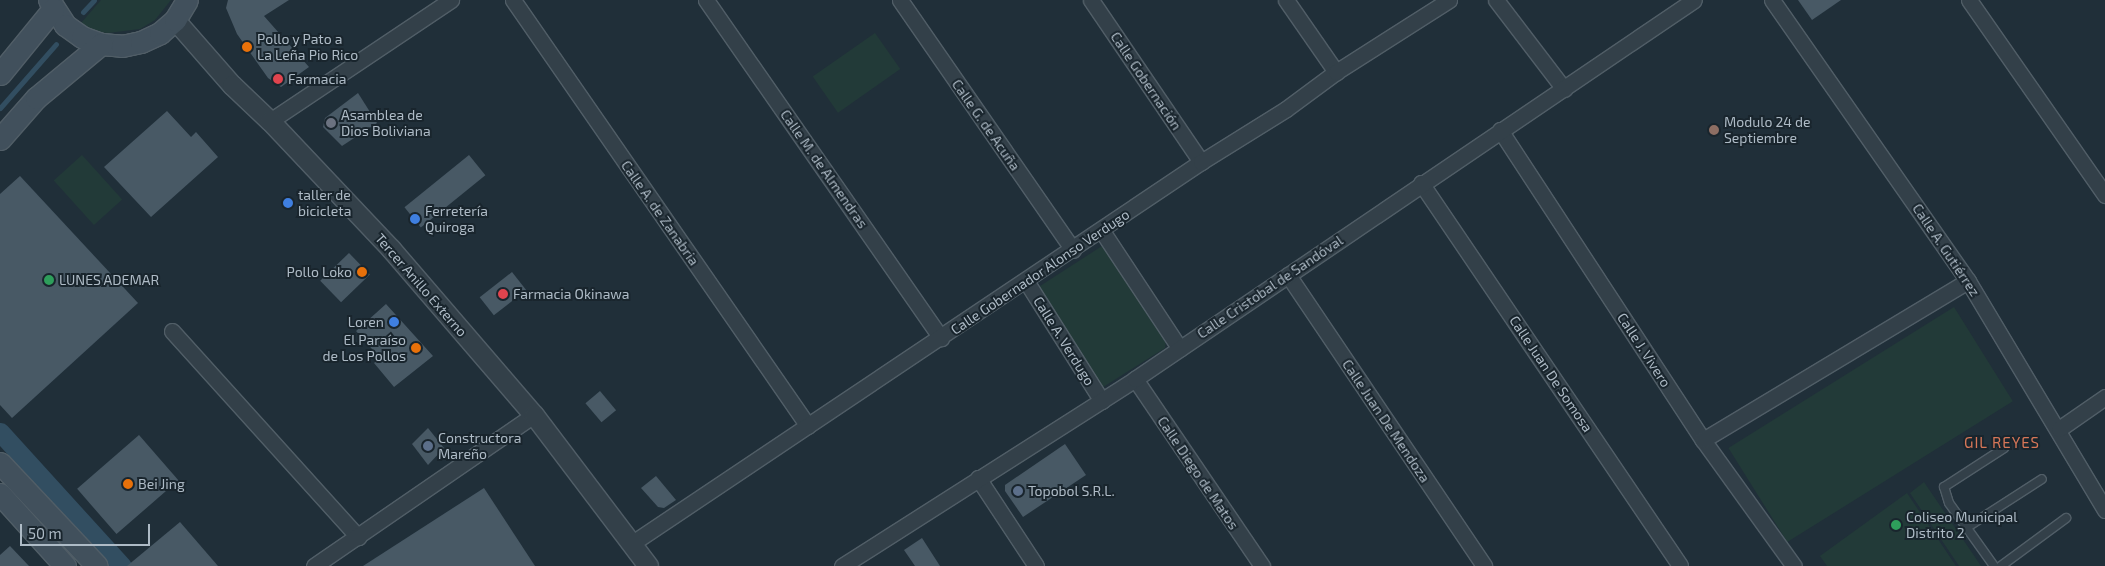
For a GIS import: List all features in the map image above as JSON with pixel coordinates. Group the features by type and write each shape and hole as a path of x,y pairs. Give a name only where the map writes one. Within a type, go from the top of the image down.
{"main road":[{"path":"0,74 51,4 76,33 102,44 122,46 141,42 160,33 175,20 187,0"},
{"path":"0,139 36,98 102,44"},
{"path":"0,463 97,566"},
{"path":"5,499 65,566"},
{"path":"5,499 54,536 81,566"}],"street":[{"path":"270,121 451,0"},
{"name":"Calle A. de Zanabria","path":"512,0 808,426"},
{"name":"Calle M. de Almendras","path":"706,0 941,338"},
{"name":"Calle G. de Acuña","path":"900,0 1073,250"},
{"name":"Calle Gobernación","path":"1091,0 1201,162"},
{"path":"1286,0 1336,72"},
{"name":"Calle Gobernador Alonso Verdugo","path":"631,544 1102,231 1201,162 1286,109 1336,72 1449,0"},
{"path":"1496,0 1564,89"},
{"name":"Calle Cristobal de Sandóval","path":"842,566 1102,401 1421,183 1564,89 1694,0"},
{"name":"Calle A. Gutiérrez","path":"1772,0 1968,281 2059,429 2105,510"},
{"path":"1969,0 2105,195"},
{"name":"Tercer Anillo Externo","path":"175,20 232,85 270,121 391,250 534,415 648,566"},
{"name":"Calle J. Vivero","path":"1500,130 1703,440 1794,566"},
{"name":"Calle Juan De Somosa","path":"1421,183 1680,566"},
{"path":"1102,231 1180,349"},
{"name":"Calle Juan De Mendoza","path":"1288,275 1484,566"},
{"name":"Calle A. Verdugo","path":"1026,281 1102,401"},
{"path":"1703,440 1968,281"},
{"path":"172,331 358,537"},
{"name":"Calle Diego de Matos","path":"1135,379 1262,566"},
{"path":"2059,429 2105,397"},
{"path":"314,566 534,415"},
{"path":"978,478 1036,566"}],"lane":[{"path":"1994,566 1945,496 1944,487 2004,448"},
{"path":"1966,528 2042,479"},
{"path":"2002,566 2066,518"}],"green space":[{"path":"101,0 171,0 155,20 140,29 108,33 91,31 81,23"},
{"path":"875,33 900,69 838,113 813,77"},
{"path":"82,155 122,200 94,225 54,180"},
{"path":"1102,246 1108,248 1166,340 1165,348 1100,389 1037,288"},
{"path":"1954,307 2013,401 1787,542 1728,448"},
{"path":"1924,482 1981,566 1959,566 1910,493"},
{"name":"Coliseo Municipal Distrito 2","path":"1907,493 1956,566 1827,566 1820,556"}],"building":[{"path":"228,0 289,0 264,16 309,67 281,87 268,78 237,34 226,8"},
{"path":"1798,0 1841,0 1812,20"},
{"path":"358,93 377,123 342,146 323,127 325,118"},
{"path":"167,111 191,137 196,132 218,157 151,217 104,167"},
{"path":"469,155 485,175 421,227 404,207"},
{"path":"20,176 138,303 12,418 0,405 0,194"},
{"path":"349,253 370,275 341,302 320,281"},
{"name":"Farmacia Okinawa","path":"512,272 526,290 494,315 480,297"},
{"path":"386,304 433,356 394,387 374,363 380,358 356,331"},
{"path":"600,391 616,410 602,422 585,403"},
{"name":"Constructora Mareño","path":"428,428 444,448 428,465 412,444"},
{"name":"Bei Jing","path":"139,435 178,480 116,534 77,489"},
{"path":"1065,444 1086,475 1023,517 1005,491 1005,485"},
{"path":"656,476 676,500 664,508 658,507 641,488"},
{"path":"484,488 535,566 363,566"},
{"path":"180,522 218,566 127,566"},
{"path":"922,538 940,566 915,566 904,550"},
{"path":"10,546 29,566 0,566 0,555"}],"waterway":[{"path":"83,12 94,0"},
{"path":"0,108 56,44"},
{"path":"0,432 122,566"}],"place":[{"name":"Pollo y Pato a La Leña Pio Rico","path":"247,47"},
{"name":"Farmacia","path":"278,79"},
{"name":"Asamblea de Dios Boliviana","path":"331,123"},
{"name":"Modulo 24 de Septiembre","path":"1714,130"},
{"name":"taller de bicicleta","path":"288,203"},
{"name":"Ferretería Quiroga","path":"415,219"},
{"name":"Pollo Loko","path":"362,272"},
{"name":"LUNES ADEMAR","path":"49,280"},
{"name":"Farmacia Okinawa","path":"503,294"},
{"name":"Loren","path":"394,322"},
{"name":"El Paraíso de Los Pollos","path":"416,348"},
{"name":"Constructora Mareño","path":"428,446"},
{"name":"Bei Jing","path":"128,484"},
{"name":"Topobol S.R.L.","path":"1018,491"},
{"name":"Coliseo Municipal Distrito 2","path":"1896,525"}],"district":[{"name":"GIL REYES","path":"2002,443"}]}
